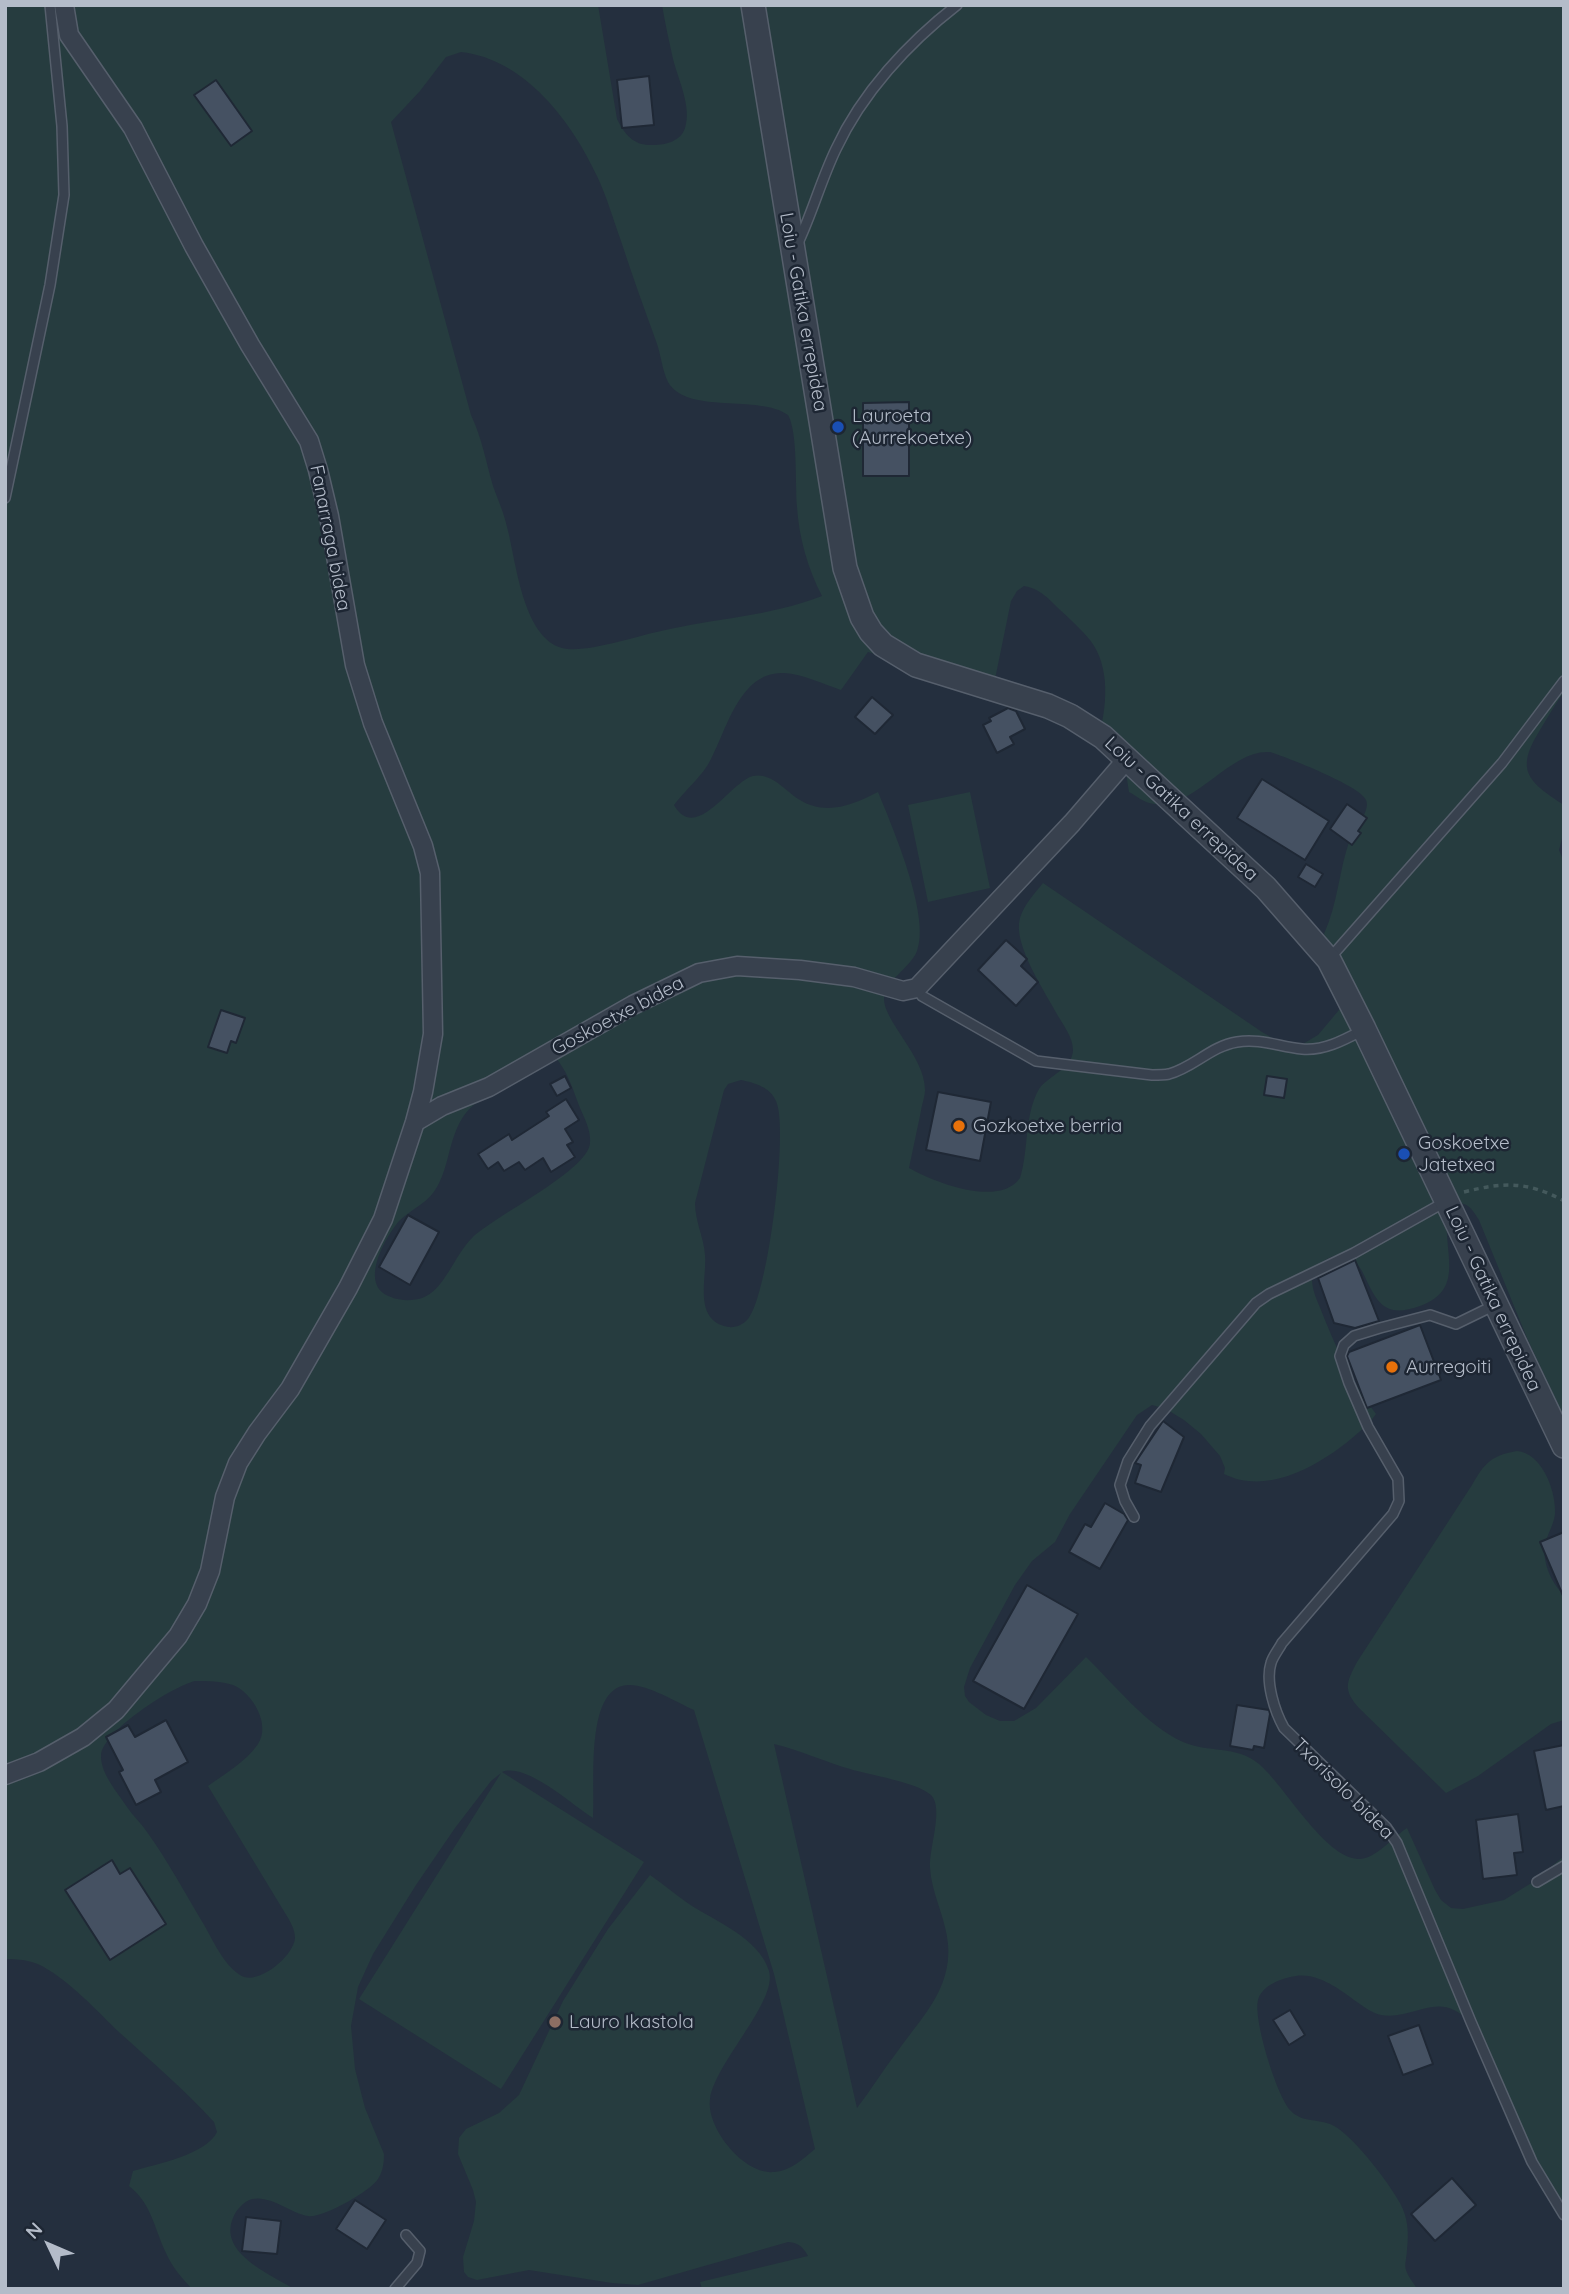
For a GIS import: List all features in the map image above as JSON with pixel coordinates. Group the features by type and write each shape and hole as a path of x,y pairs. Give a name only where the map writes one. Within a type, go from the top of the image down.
{"street":[{"name":"Fanarraga bidea","path":"5,1775 39,1762 83,1737 116,1710 178,1636 197,1604 210,1572 225,1497 238,1463 290,1389 348,1288 383,1219 415,1122 433,1034 430,873 423,846 373,723 355,665 329,516 309,441 194,246 132,128 69,35 64,5"},
{"name":"Loiu - Gatika errepidea","path":"752,5 845,568 854,598 871,632 883,645 916,665 1036,702 1070,716 1104,737 1266,888 1329,960 1564,1446"},
{"path":"917,988 1128,758"},
{"name":"Goskoetxe bidea","path":"415,1122 442,1106 489,1087 633,1005 699,973 737,965 854,977 903,990 917,988"}],"lane":[{"path":"5,498 50,285 64,195 62,126 50,5"},
{"path":"793,252 835,151 852,118 891,67 919,37 957,5"},
{"path":"1329,960 1502,763 1564,681"},
{"path":"917,988 922,996 1036,1061 1153,1075 1168,1074 1214,1049 1234,1042 1271,1042 1303,1049 1326,1046 1364,1029"},
{"path":"1134,1517 1125,1501 1121,1485 1128,1461 1150,1426 1256,1303 1447,1201"},
{"name":"Txorisolo bidea","path":"1496,1304 1456,1324 1430,1315 1354,1336 1344,1345 1340,1356 1349,1383 1368,1427 1398,1479 1399,1501 1393,1514 1282,1643 1271,1664 1271,1688 1277,1715 1284,1728 1386,1827 1397,1843 1532,2162 1564,2216"},
{"path":"1537,1882 1564,1866"},
{"path":"395,2289 417,2263 420,2251 407,2235"}],"path":[{"path":"1447,1201 1459,1193 1491,1185 1528,1185 1564,1201"}],"green space":[{"path":"5,5 598,5 617,119 623,130 635,141 653,145 677,139 687,120 686,102 673,59 662,5 1564,5 1564,692 1532,744 1527,765 1529,774 1541,789 1564,805 1564,831 1559,850 1564,862 1564,1417 1527,1338 1479,1220 1469,1206 1459,1203 1447,1218 1448,1281 1443,1291 1420,1306 1408,1310 1389,1309 1377,1299 1353,1258 1334,1256 1318,1265 1314,1271 1314,1291 1345,1364 1376,1414 1370,1422 1339,1448 1303,1470 1263,1481 1243,1480 1224,1474 1225,1468 1220,1456 1201,1434 1166,1409 1152,1405 1137,1415 1070,1514 1055,1542 1032,1561 1015,1585 970,1668 964,1687 969,1702 986,1715 1000,1721 1014,1721 1036,1708 1086,1657 1132,1704 1170,1735 1192,1745 1241,1754 1259,1764 1319,1834 1345,1855 1358,1859 1371,1856 1407,1828 1435,1890 1441,1900 1451,1908 1463,1909 1504,1900 1533,1882 1564,1856 1564,2222 1532,2171 1471,2024 1460,2013 1438,2006 1393,2016 1381,2015 1370,2011 1327,1982 1296,1976 1268,1986 1258,2000 1259,2023 1273,2075 1285,2103 1295,2115 1325,2122 1339,2129 1369,2159 1395,2194 1403,2208 1407,2226 1405,2268 1417,2289 702,2289 700,2282 808,2256 800,2246 788,2242 638,2285 529,2270 477,2280 468,2277 464,2272 463,2257 474,2221 476,2202 458,2154 459,2138 466,2129 499,2113 519,2095 563,2001 608,1929 650,1875 689,1904 746,1940 764,1959 769,1971 769,1984 764,1999 714,2084 710,2111 721,2136 740,2158 762,2171 785,2169 815,2149 774,1974 694,1710 636,1685 614,1690 604,1703 598,1721 593,1818 536,1779 523,1773 502,1772 644,1862 501,2089 359,1999 501,1773 491,1781 455,1828 373,1954 358,1987 351,2026 355,2069 365,2108 384,2154 380,2176 356,2197 314,2216 301,2214 259,2198 252,2199 238,2209 230,2230 239,2252 260,2269 294,2289 192,2289 174,2268 148,2209 129,2186 133,2171 192,2153 202,2147 217,2132 214,2122 180,2087 63,1980 33,1962 5,1959","holes":["461,52 484,57 506,67 544,96 574,135 587,155 604,192 658,346 666,377 677,392 707,401 775,409 788,415 795,446 797,507 802,542 822,596 781,608 584,649 562,648 549,641 538,629 523,595 506,522 471,415 391,122 420,91 446,57","1024,586 1034,589 1090,640 1097,651 1104,675 1104,714 1098,739 1126,773 1129,792 1141,799 1149,803 1165,804 1181,799 1240,760 1270,752 1338,780 1361,794 1367,804 1364,815 1350,839 1324,934 1338,962 1344,1001 1318,1035 1301,1045 1278,1041 1262,1032 1043,883 1020,918 1021,941 1032,968 1070,1037 1072,1056 1065,1067 1043,1084 1034,1099 1020,1178 1010,1187 982,1192 934,1180 909,1168 925,1090 918,1065 890,1017 884,998 889,986 917,951 920,936 919,916 908,871 878,792 839,807 820,807 800,800 773,780 753,776 744,780 714,807 693,818 683,815 674,805 708,765 746,691 756,681 769,675 798,675 841,690 868,652 993,689 1011,601","554,1056 570,1081 589,1130 590,1143 585,1154 558,1180 472,1238 430,1294 406,1300 381,1291 376,1283 375,1273 387,1239 399,1221 430,1197 442,1176 463,1117 492,1091","741,1080 757,1084 770,1092 776,1101 780,1143 774,1212 763,1279 748,1319 731,1327 715,1321 705,1306 705,1255 695,1203 724,1090 728,1084","195,1681 233,1685 253,1702 261,1719 258,1744 241,1762 208,1786 294,1931 293,1945 282,1961 256,1977 247,1978 240,1975 223,1958 162,1854 103,1769 101,1755 113,1734 140,1711 171,1691","774,1744 850,1769 915,1786 931,1795 935,1801 936,1818 930,1867 947,1934 948,1960 945,1975 933,2002 857,2108"]},
{"path":"970,792 990,888 928,902 908,805"},
{"path":"1517,1451 1526,1453 1540,1465 1549,1482 1554,1501 1554,1519 1544,1552 1549,1572 1564,1595 1564,1720 1551,1724 1478,1776 1446,1793 1359,1708 1348,1691 1350,1676 1481,1471 1494,1458"}],"building":[{"path":"649,76 654,125 622,128 617,80"},
{"path":"216,80 252,131 231,146 194,95"},
{"path":"909,402 909,476 863,476 863,403"},
{"path":"872,697 893,715 875,734 855,717"},
{"path":"1008,708 1016,711 1025,729 1010,737 1014,744 997,753 983,725 991,721 989,718"},
{"path":"1262,779 1329,821 1305,860 1237,818"},
{"path":"1347,804 1367,818 1352,845 1330,829"},
{"path":"1306,864 1323,874 1315,887 1298,877"},
{"path":"1006,940 1027,959 1021,966 1038,982 1016,1006 978,970"},
{"path":"221,1010 245,1018 236,1043 231,1041 227,1053 208,1047"},
{"path":"565,1076 571,1088 557,1096 550,1084"},
{"path":"1267,1076 1287,1079 1284,1098 1264,1095"},
{"name":"Gozkoetxe berria","path":"938,1092 991,1102 980,1161 926,1150"},
{"path":"566,1099 579,1120 565,1129 573,1142 567,1145 575,1157 551,1172 543,1158 525,1170 519,1162 504,1171 498,1162 488,1169 478,1154 509,1134 512,1140 549,1116 546,1112"},
{"path":"408,1215 439,1232 410,1285 379,1267"},
{"path":"1355,1260 1379,1321 1355,1328 1334,1323 1318,1278"},
{"name":"Aurregoiti","path":"1420,1325 1441,1380 1367,1408 1347,1356 1349,1352"},
{"path":"1163,1421 1184,1437 1161,1492 1135,1483 1141,1465 1135,1463"},
{"path":"1105,1503 1124,1514 1128,1520 1100,1569 1069,1552 1085,1524 1091,1527"},
{"path":"1564,1532 1564,1598 1540,1542"},
{"path":"1027,1585 1078,1614 1024,1709 973,1681"},
{"path":"1237,1705 1269,1710 1264,1748 1254,1746 1253,1750 1230,1746"},
{"path":"166,1720 188,1762 155,1780 161,1792 136,1805 119,1772 123,1770 106,1737 128,1725 135,1737"},
{"path":"1564,1745 1564,1806 1546,1810 1534,1751"},
{"path":"1518,1814 1523,1852 1514,1853 1517,1875 1483,1879 1476,1820"},
{"path":"112,1860 120,1874 130,1868 166,1924 110,1960 65,1890"},
{"path":"1290,2010 1305,2035 1289,2045 1273,2020"},
{"path":"1419,2025 1433,2064 1403,2075 1388,2036"},
{"path":"1452,2178 1476,2205 1435,2241 1411,2214"},
{"path":"355,2200 386,2220 367,2249 336,2229"},
{"path":"246,2217 281,2221 277,2254 242,2251"}],"place":[{"name":"Lauroeta (Aurrekoetxe)","path":"838,427"},
{"name":"Gozkoetxe berria","path":"959,1126"},
{"name":"Goskoetxe Jatetxea","path":"1404,1154"},
{"name":"Aurregoiti","path":"1392,1367"},
{"name":"Lauro Ikastola","path":"555,2022"}]}
